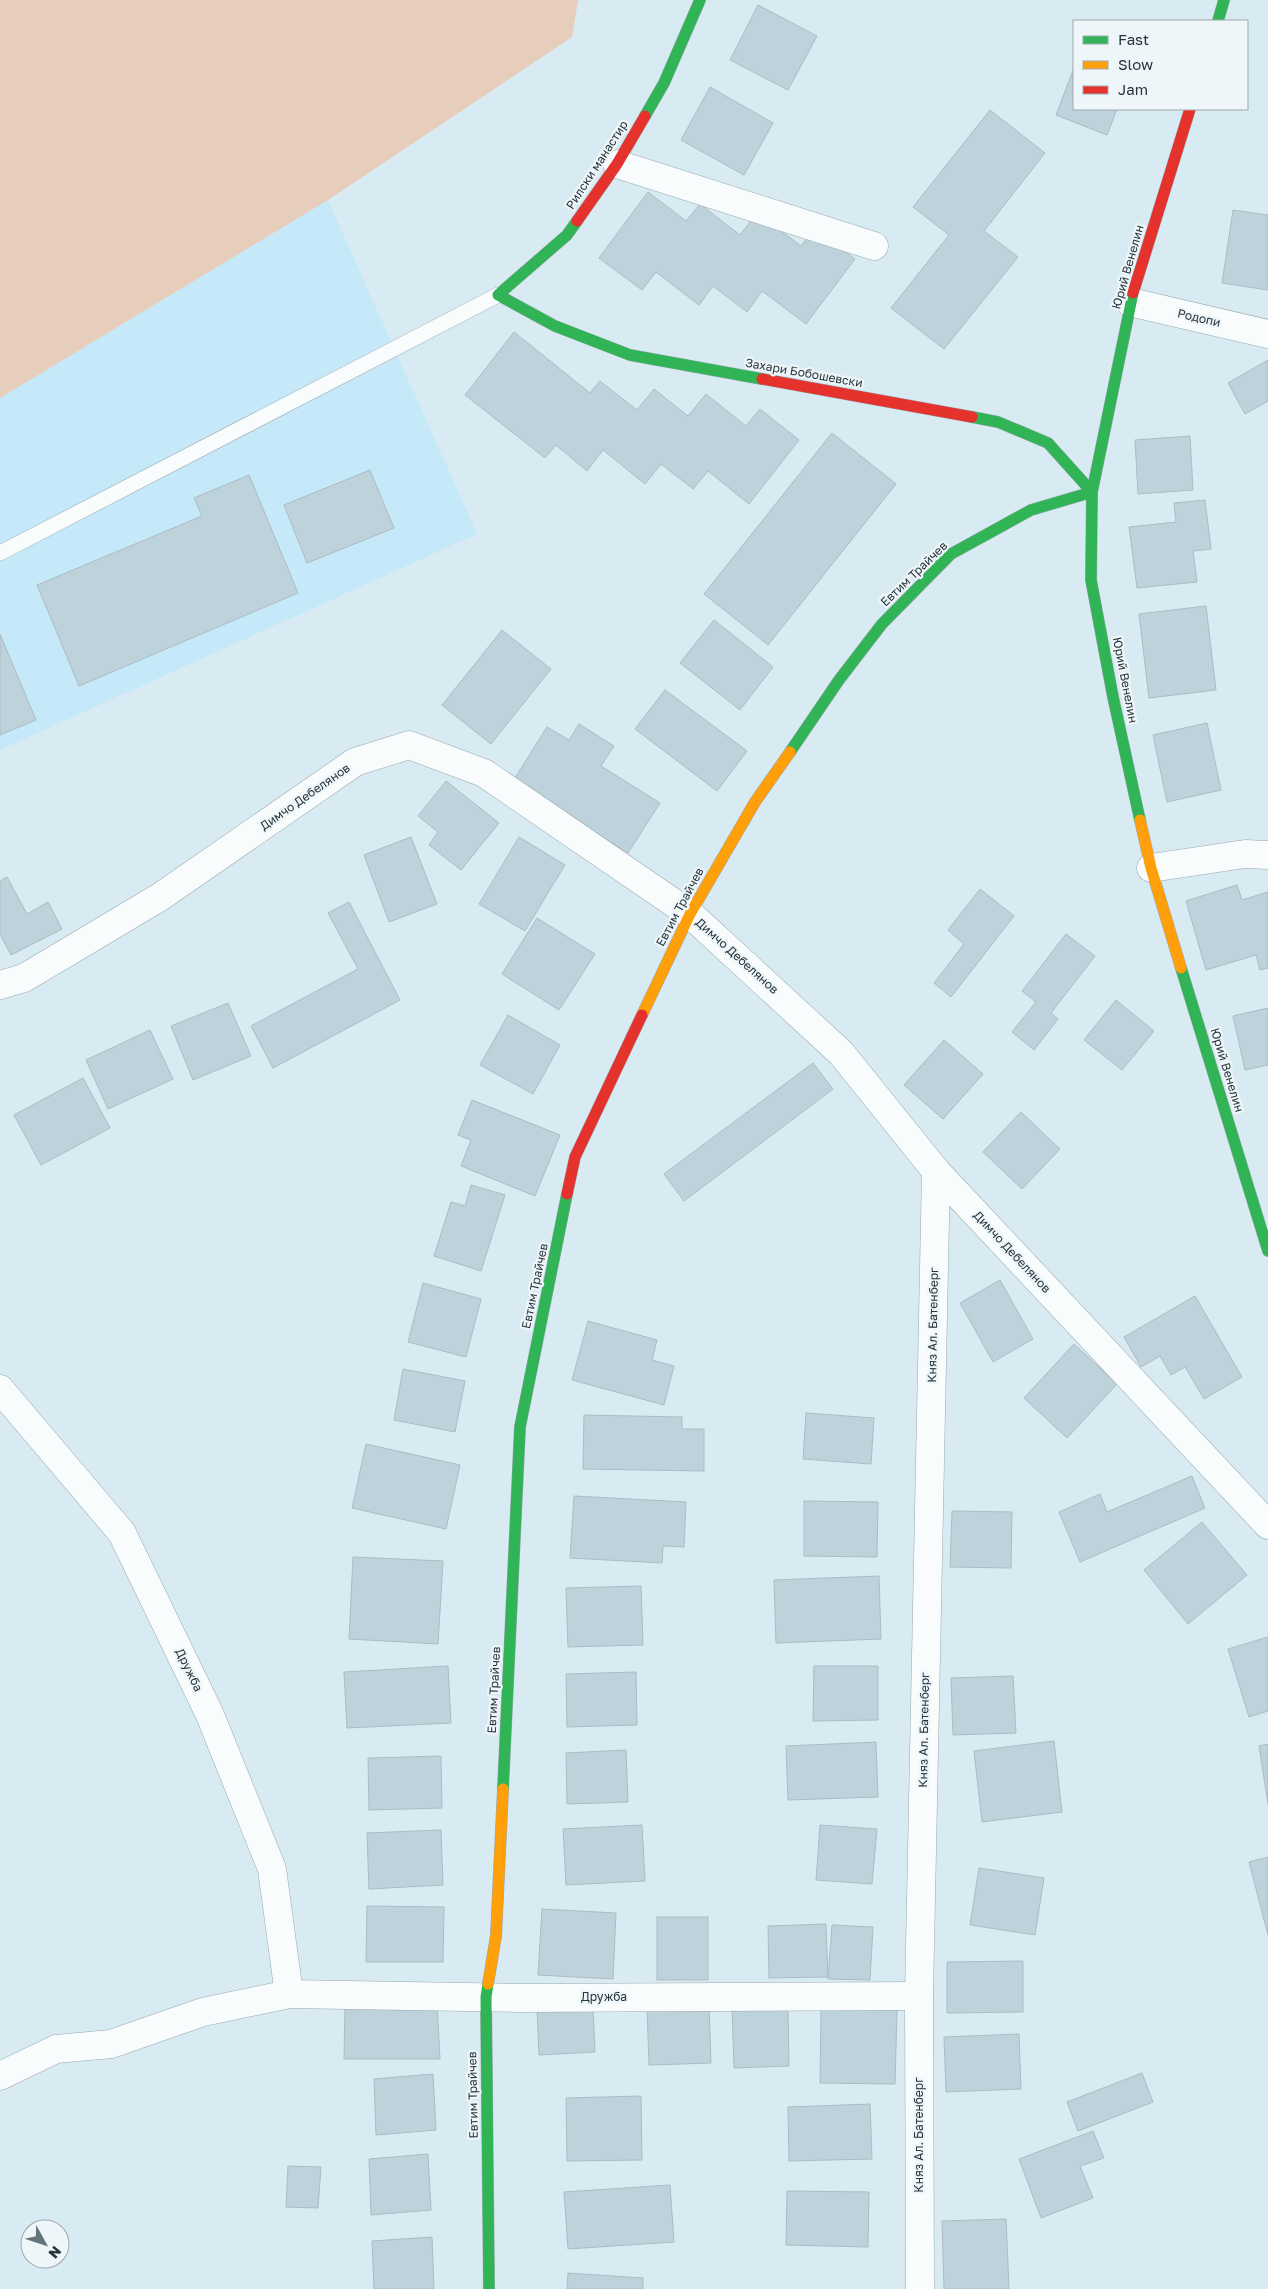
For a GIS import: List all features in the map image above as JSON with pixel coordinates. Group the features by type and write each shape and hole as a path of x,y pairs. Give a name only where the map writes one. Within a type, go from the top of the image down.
{"street":[{"name":"Рилски манастир","path":"498,295 567,235 617,164 664,83 700,0"},
{"path":"1218,20 1224,0"},
{"name":"Юрий Венелин","path":"1190,110 1130,302 1092,492 1091,580 1113,697 1151,868 1268,1250"},
{"path":"617,164 874,246"},
{"name":"Захари Бобошевски","path":"498,295 555,326 630,355 998,422 1048,443 1092,492"},
{"name":"Родопи","path":"1130,302 1268,334"},
{"name":"Евтим Трайчев","path":"489,2289 486,1997 496,1936 520,1427 575,1157 690,914 760,795 839,680 882,624 951,554 1031,510 1092,492"},
{"name":"Димчо Дебелянов","path":"0,984 24,978 160,897 355,762 409,745 484,773 690,914 841,1053 936,1171 1268,1525"},
{"path":"1151,868 1245,854 1268,856"},
{"name":"Княз Ал. Батенберг","path":"920,2289 919,1996 936,1171"},
{"name":"Дружба","path":"0,1389 122,1532 206,1706 272,1869 289,1994"},
{"name":"Дружба","path":"0,2076 56,2050 111,2044 203,2012 289,1994 486,1997 919,1996"}],"lane":[{"path":"0,553 498,295"}],"shaded area":[{"path":"0,0 578,0 572,37 328,200 0,398"},
{"path":"328,200 477,534 0,750 0,398"}],"building":[{"path":"758,5 817,36 788,90 730,60"},
{"path":"1073,71 1073,110 1117,110 1107,135 1056,115"},
{"path":"710,87 773,123 744,175 681,140"},
{"path":"990,110 1045,153 984,231 1018,257 944,349 891,308 949,235 913,207"},
{"path":"648,192 686,221 700,204 740,235 757,213 801,246 815,228 855,259 806,324 762,291 747,312 713,286 699,305 656,272 642,290 599,258"},
{"path":"1233,210 1268,215 1268,290 1222,283"},
{"path":"514,332 590,393 600,381 637,410 654,389 688,416 706,394 746,426 760,409 799,440 749,504 708,471 693,489 661,464 645,484 603,450 587,471 556,445 545,458 465,395"},
{"path":"1268,360 1268,401 1245,414 1228,383"},
{"path":"832,433 896,484 768,645 704,594"},
{"path":"1190,436 1193,490 1138,494 1135,440"},
{"path":"370,470 394,528 307,563 284,505"},
{"path":"249,475 298,593 79,686 37,585 202,516 194,498"},
{"path":"1205,500 1211,549 1193,551 1197,582 1137,588 1129,527 1176,522 1174,503"},
{"path":"1206,606 1216,690 1149,698 1139,614"},
{"path":"714,620 773,667 740,710 680,663"},
{"path":"502,630 551,669 491,744 442,705"},
{"path":"0,634 36,720 0,735"},
{"path":"665,690 747,751 717,791 635,729"},
{"path":"1207,723 1221,790 1167,802 1153,735"},
{"path":"579,724 614,746 601,766 660,803 628,853 513,781 547,727 569,740"},
{"path":"446,781 499,823 461,870 429,845 438,832 418,816"},
{"path":"411,837 437,904 389,922 364,855"},
{"path":"519,837 565,865 525,931 479,904"},
{"path":"7,877 27,914 48,902 62,929 11,955 0,934 0,881"},
{"path":"1237,885 1242,900 1268,892 1268,968 1260,970 1256,955 1206,970 1186,901"},
{"path":"980,889 1014,916 951,997 934,983 964,944 948,930"},
{"path":"349,902 400,1000 273,1068 251,1026 358,969 328,913"},
{"path":"537,918 595,954 559,1010 502,974"},
{"path":"1066,934 1095,956 1051,1013 1058,1019 1034,1050 1012,1032 1036,1002 1022,991"},
{"path":"1116,1000 1154,1031 1122,1070 1084,1040"},
{"path":"228,1003 251,1056 193,1080 171,1026"},
{"path":"1268,1008 1268,1065 1245,1070 1233,1016"},
{"path":"508,1015 560,1045 533,1094 480,1065"},
{"path":"150,1030 173,1079 108,1109 86,1060"},
{"path":"944,1040 983,1074 943,1119 904,1085"},
{"path":"813,1063 833,1089 684,1201 664,1174"},
{"path":"83,1078 110,1128 41,1165 14,1115"},
{"path":"472,1100 560,1135 535,1196 461,1166 471,1140 458,1135"},
{"path":"1021,1112 1060,1149 1022,1189 983,1152"},
{"path":"471,1185 505,1195 481,1271 434,1256 451,1202 465,1206"},
{"path":"1000,1280 1033,1339 993,1362 960,1303"},
{"path":"423,1283 481,1299 466,1357 408,1342"},
{"path":"1195,1296 1242,1377 1204,1399 1185,1367 1171,1375 1160,1356 1141,1367 1124,1337"},
{"path":"588,1321 657,1340 652,1360 674,1366 664,1405 572,1380"},
{"path":"1074,1344 1117,1384 1067,1438 1024,1398"},
{"path":"403,1369 465,1381 455,1432 394,1420"},
{"path":"806,1413 874,1418 871,1464 803,1459"},
{"path":"584,1415 682,1417 682,1429 704,1429 704,1471 583,1469"},
{"path":"366,1444 460,1465 446,1529 352,1508"},
{"path":"1192,1476 1205,1508 1080,1562 1059,1512 1100,1494 1107,1512"},
{"path":"574,1496 686,1502 684,1547 663,1546 662,1563 570,1558"},
{"path":"804,1501 878,1502 877,1557 804,1556"},
{"path":"952,1511 1012,1512 1011,1568 950,1567"},
{"path":"1202,1522 1247,1575 1188,1624 1144,1570"},
{"path":"353,1557 443,1561 438,1644 349,1639"},
{"path":"879,1576 881,1639 776,1643 774,1580"},
{"path":"641,1586 643,1645 568,1647 566,1588"},
{"path":"1268,1637 1268,1711 1249,1717 1228,1649"},
{"path":"448,1666 451,1723 347,1728 344,1672"},
{"path":"814,1666 878,1666 878,1720 813,1721"},
{"path":"636,1672 637,1725 567,1727 566,1674"},
{"path":"1013,1676 1016,1733 953,1735 951,1678"},
{"path":"1054,1741 1062,1812 982,1822 974,1751"},
{"path":"876,1742 878,1797 788,1800 786,1746"},
{"path":"1268,1744 1268,1804 1259,1746"},
{"path":"626,1750 628,1802 567,1804 566,1753"},
{"path":"441,1756 442,1808 369,1810 368,1758"},
{"path":"642,1825 645,1881 566,1885 563,1829"},
{"path":"820,1825 877,1829 872,1884 816,1880"},
{"path":"441,1830 443,1885 369,1889 367,1833"},
{"path":"1268,1857 1268,1935 1249,1862"},
{"path":"979,1868 1044,1878 1035,1935 970,1925"},
{"path":"367,1906 444,1907 443,1962 366,1962"},
{"path":"542,1909 616,1913 613,1979 538,1975"},
{"path":"657,1917 708,1917 708,1980 657,1980"},
{"path":"826,1924 828,1977 769,1978 768,1926"},
{"path":"832,1925 873,1927 870,1980 828,1979"},
{"path":"1023,1961 1023,2012 947,2013 947,1962"},
{"path":"437,2003 440,2059 344,2059 345,2006"},
{"path":"709,2004 711,2063 649,2065 647,2007"},
{"path":"593,2006 595,2052 539,2055 537,2008"},
{"path":"788,2007 789,2066 734,2068 732,2008"},
{"path":"821,2008 897,2010 895,2084 820,2083"},
{"path":"1019,2034 1021,2089 946,2092 944,2037"},
{"path":"1142,2073 1153,2102 1078,2131 1067,2102"},
{"path":"433,2074 436,2130 376,2135 374,2079"},
{"path":"641,2096 642,2160 567,2161 566,2098"},
{"path":"870,2104 872,2159 789,2161 788,2107"},
{"path":"1093,2131 1104,2158 1080,2166 1093,2198 1041,2218 1019,2159"},
{"path":"428,2154 431,2210 371,2215 369,2159"},
{"path":"288,2166 321,2167 318,2208 286,2207"},
{"path":"670,2185 674,2242 568,2249 564,2192"},
{"path":"787,2191 869,2192 868,2247 786,2245"},
{"path":"1006,2219 1009,2289 944,2289 942,2221"},
{"path":"432,2237 434,2289 374,2289 372,2241"},
{"path":"568,2273 643,2278 643,2289 567,2289"}],"traffic: fast":[{"path":"645,116 664,83 700,0"},
{"path":"1218,20 1224,0"},
{"path":"577,221 567,235 498,295 555,326 630,355 762,379"},
{"path":"1133,293 1092,492 1091,580 1113,697 1140,820"},
{"path":"790,752 839,680 882,624 951,554 1031,510 1092,492 1048,443 998,422 972,417"},
{"path":"1181,968 1268,1251"},
{"path":"503,1789 520,1427 567,1194"},
{"path":"488,1984 486,1997 489,2289"}],"traffic: slow":[{"path":"642,1015 690,914 755,802 790,752"},
{"path":"1140,820 1151,868 1181,968"},
{"path":"488,1984 496,1936 503,1789"}],"traffic: jam":[{"path":"1133,293 1190,110"},
{"path":"577,221 617,164 645,116"},
{"path":"762,379 972,417"},
{"path":"567,1194 575,1157 642,1015"}]}
